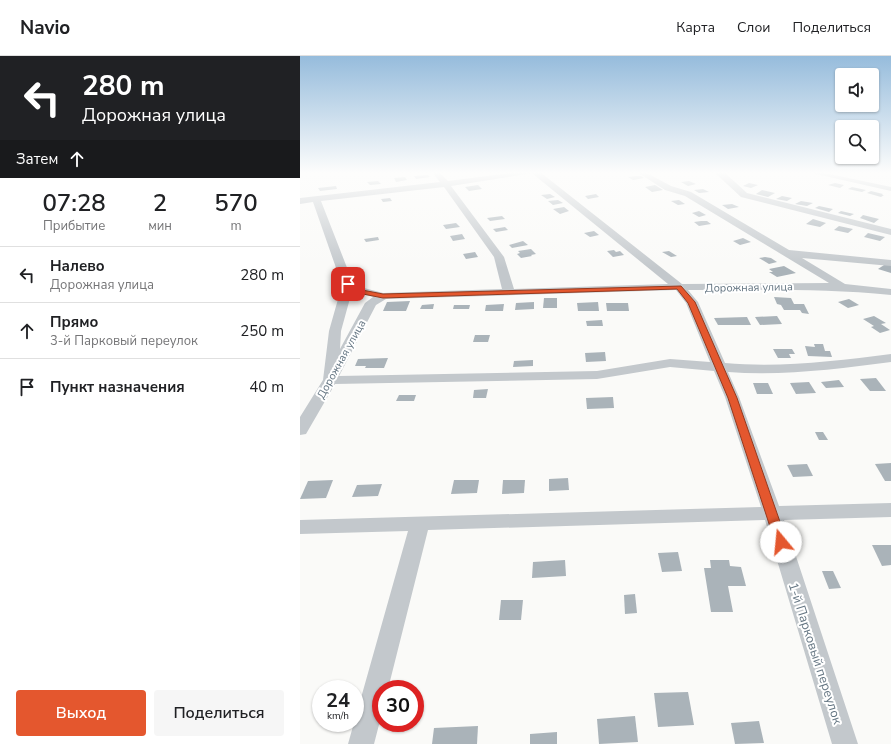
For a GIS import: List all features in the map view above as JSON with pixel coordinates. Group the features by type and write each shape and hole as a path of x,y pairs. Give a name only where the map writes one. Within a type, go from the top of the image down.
{"street":[{"path":"318,204 348,284 335,331 330,380 596,375 670,364 745,369 838,365 891,358"},
{"path":"461,204 499,257 510,292"},
{"name":"1-й Парковый переулок","path":"576,204 679,287 692,302 732,398 772,513 845,744"},
{"path":"705,204 842,287"},
{"path":"780,204 891,232"},
{"path":"776,247 790,253 813,257 891,263"},
{"path":"348,284 360,291 383,296"},
{"name":"Дорожная улица","path":"300,430 330,380 371,303 383,296 679,287 842,287 891,292"},
{"path":"300,527 891,510"},
{"path":"361,744 420,524"}],"building":[{"path":"732,204 739,207 728,209 722,205"},
{"path":"796,204 811,204 807,206"},
{"path":"819,206 833,209 829,212 815,208"},
{"path":"564,207 569,211 560,214 553,209"},
{"path":"699,211 706,215 699,217 692,213"},
{"path":"841,211 854,214 850,216 838,213"},
{"path":"863,215 879,219 874,223 860,218"},
{"path":"502,216 505,219 490,221 487,218"},
{"path":"813,219 826,223 820,227 806,224"},
{"path":"707,221 711,224 699,226 694,222"},
{"path":"456,223 460,227 446,229 443,225"},
{"path":"839,226 853,229 848,233 834,230"},
{"path":"505,227 508,230 496,232 493,229"},
{"path":"594,231 599,235 590,237 584,233"},
{"path":"868,233 885,237 880,241 864,237"},
{"path":"462,234 465,239 453,241 450,236"},
{"path":"378,237 379,240 366,242 364,239"},
{"path":"743,238 751,242 740,245 733,241"},
{"path":"523,241 528,245 512,248 509,245"},
{"path":"531,249 536,254 521,258 517,254 520,253 518,251"},
{"path":"614,250 616,252 620,251 624,255 613,257 607,251"},
{"path":"669,251 677,256 671,257 662,252"},
{"path":"475,252 478,257 466,259 463,254"},
{"path":"759,258 771,258 777,262 769,264"},
{"path":"887,263 891,264 891,273 878,269"},
{"path":"784,266 796,273 777,277 769,272 773,272 769,269"},
{"path":"774,297 791,298 794,304 804,304 809,314 802,313 800,310 784,310 781,305 777,304"},
{"path":"544,298 557,298 557,308 543,308"},
{"path":"849,299 859,305 848,308 838,302"},
{"path":"410,301 406,311 383,311 387,302"},
{"path":"534,302 534,309 515,310 516,303"},
{"path":"598,302 599,311 578,311 577,303"},
{"path":"606,303 628,303 629,311 607,311"},
{"path":"434,304 433,309 420,309 422,305"},
{"path":"504,304 503,311 485,311 486,305"},
{"path":"454,305 470,305 469,309 453,309"},
{"path":"777,316 782,324 760,325 755,317"},
{"path":"874,316 886,323 881,324 890,330 880,333 871,327 874,326 863,319"},
{"path":"747,317 751,325 718,325 714,318"},
{"path":"602,320 603,326 587,326 586,321"},
{"path":"475,335 490,335 488,342 473,342"},
{"path":"814,344 823,344 825,351 830,351 832,357 808,356 805,346 815,347"},
{"path":"773,349 792,349 795,354 789,354 791,358 778,358"},
{"path":"605,352 606,361 586,362 585,353"},
{"path":"388,358 384,368 365,368 366,366 355,366 358,359"},
{"path":"533,360 533,366 513,367 514,361"},
{"path":"876,378 886,391 870,391 860,379"},
{"path":"839,380 844,387 826,388 821,382"},
{"path":"809,382 816,393 796,394 790,383"},
{"path":"753,383 768,383 773,394 757,394"},
{"path":"488,389 486,398 473,398 474,390"},
{"path":"399,395 416,395 414,401 396,401"},
{"path":"613,397 614,408 587,409 586,398"},
{"path":"815,432 823,432 828,440 819,440"},
{"path":"891,463 891,481 885,481 875,464"},
{"path":"807,464 813,476 793,477 787,465"},
{"path":"568,478 569,490 549,491 549,479"},
{"path":"333,480 326,498 300,499 308,481"},
{"path":"454,480 479,480 477,493 451,494"},
{"path":"503,480 525,480 524,493 502,494"},
{"path":"382,484 378,496 352,497 357,485"},
{"path":"872,545 891,545 891,565 882,566"},
{"path":"678,552 682,571 662,572 658,553"},
{"path":"565,560 566,576 532,578 533,562"},
{"path":"710,560 729,560 730,566 741,567 746,586 728,586 733,612 711,612 704,568 711,568"},
{"path":"822,571 833,571 841,588 829,589"},
{"path":"635,594 637,613 625,614 624,595"},
{"path":"501,600 523,600 521,620 499,620"},
{"path":"688,692 694,725 658,727 654,693"},
{"path":"635,716 638,742 599,744 597,719"},
{"path":"759,721 764,743 735,744 731,723"},
{"path":"478,726 477,744 432,744 434,728"},
{"path":"557,732 557,744 530,744 530,734"}],"route":[{"path":"348,284 360,291 383,296 679,287 687,294 692,302 732,398 781,542"}]}
